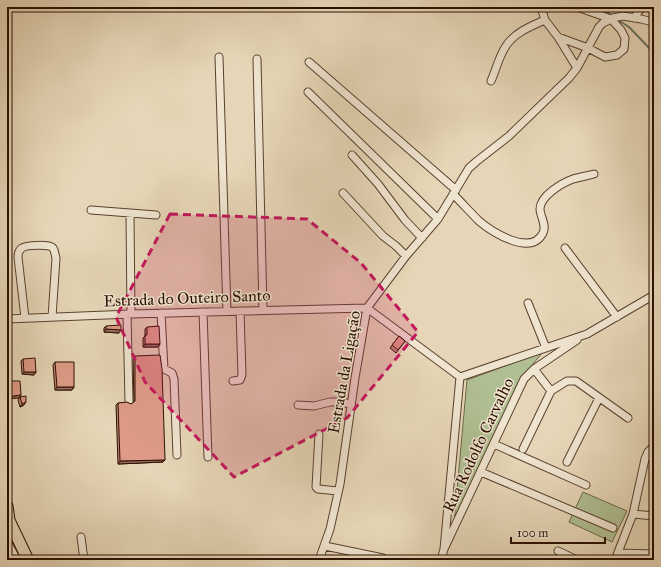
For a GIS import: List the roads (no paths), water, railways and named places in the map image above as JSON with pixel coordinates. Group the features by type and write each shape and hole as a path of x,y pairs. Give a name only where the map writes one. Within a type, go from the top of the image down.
{"highway":[{"path":"7,506 8,522 28,560"}],"street":[{"path":"541,7 545,20 558,37 577,68"},
{"path":"558,37 588,48 605,57 617,55 624,49 625,38 621,30 612,19 577,7"},
{"path":"634,18 642,7"},
{"path":"588,48 599,27 603,23 612,19 623,16 649,21 654,24"},
{"path":"491,82 506,47 513,38 528,28 545,20"},
{"name":"Estrada da Ligação","path":"320,560 330,529 338,491 367,308 406,256 438,219 469,168 509,136 569,78 577,68 588,48"},
{"path":"219,58 227,311"},
{"path":"256,59 263,310"},
{"path":"309,62 455,192 480,221 497,234 528,244 539,238 544,232 544,225 540,210 540,204 544,198 561,184 573,179 594,174"},
{"path":"308,92 438,219"},
{"path":"352,155 378,184 405,220 422,238"},
{"path":"343,192 383,236 406,256"},
{"path":"91,210 156,215"},
{"path":"128,402 130,213"},
{"path":"24,318 18,252 22,248 49,245 53,247 56,258 52,317"},
{"path":"565,248 617,317"},
{"path":"460,377 587,334 654,296"},
{"path":"528,302 546,348"},
{"path":"367,308 460,377"},
{"name":"Estrada do Outeiro Santo","path":"7,319 240,310 367,308"},
{"path":"233,380 240,380 242,375 240,310"},
{"path":"204,312 208,457"},
{"path":"161,313 164,369 172,373 174,379 177,455"},
{"name":"Rua Rodolfo Carvalho","path":"444,549 524,380 534,369 587,334"},
{"path":"534,369 551,391"},
{"path":"441,560 444,549 460,377"},
{"path":"523,449 551,391 567,380 576,380 628,418"},
{"path":"567,462 599,398"},
{"path":"298,405 314,406 330,402 351,404"},
{"path":"319,434 316,487 318,489 338,491"},
{"path":"494,444 586,485"},
{"path":"615,560 633,514 645,459 648,452 654,446"},
{"path":"481,472 613,528"},
{"path":"633,514 654,516"},
{"path":"8,522 23,560"},
{"path":"81,537 84,560"},
{"path":"7,542 17,560"},
{"path":"325,546 383,558"},
{"path":"558,551 577,560"},
{"path":"618,553 654,554"}],"waterway":[{"path":"601,7 613,16"},
{"path":"618,20 629,27 654,53"}]}
